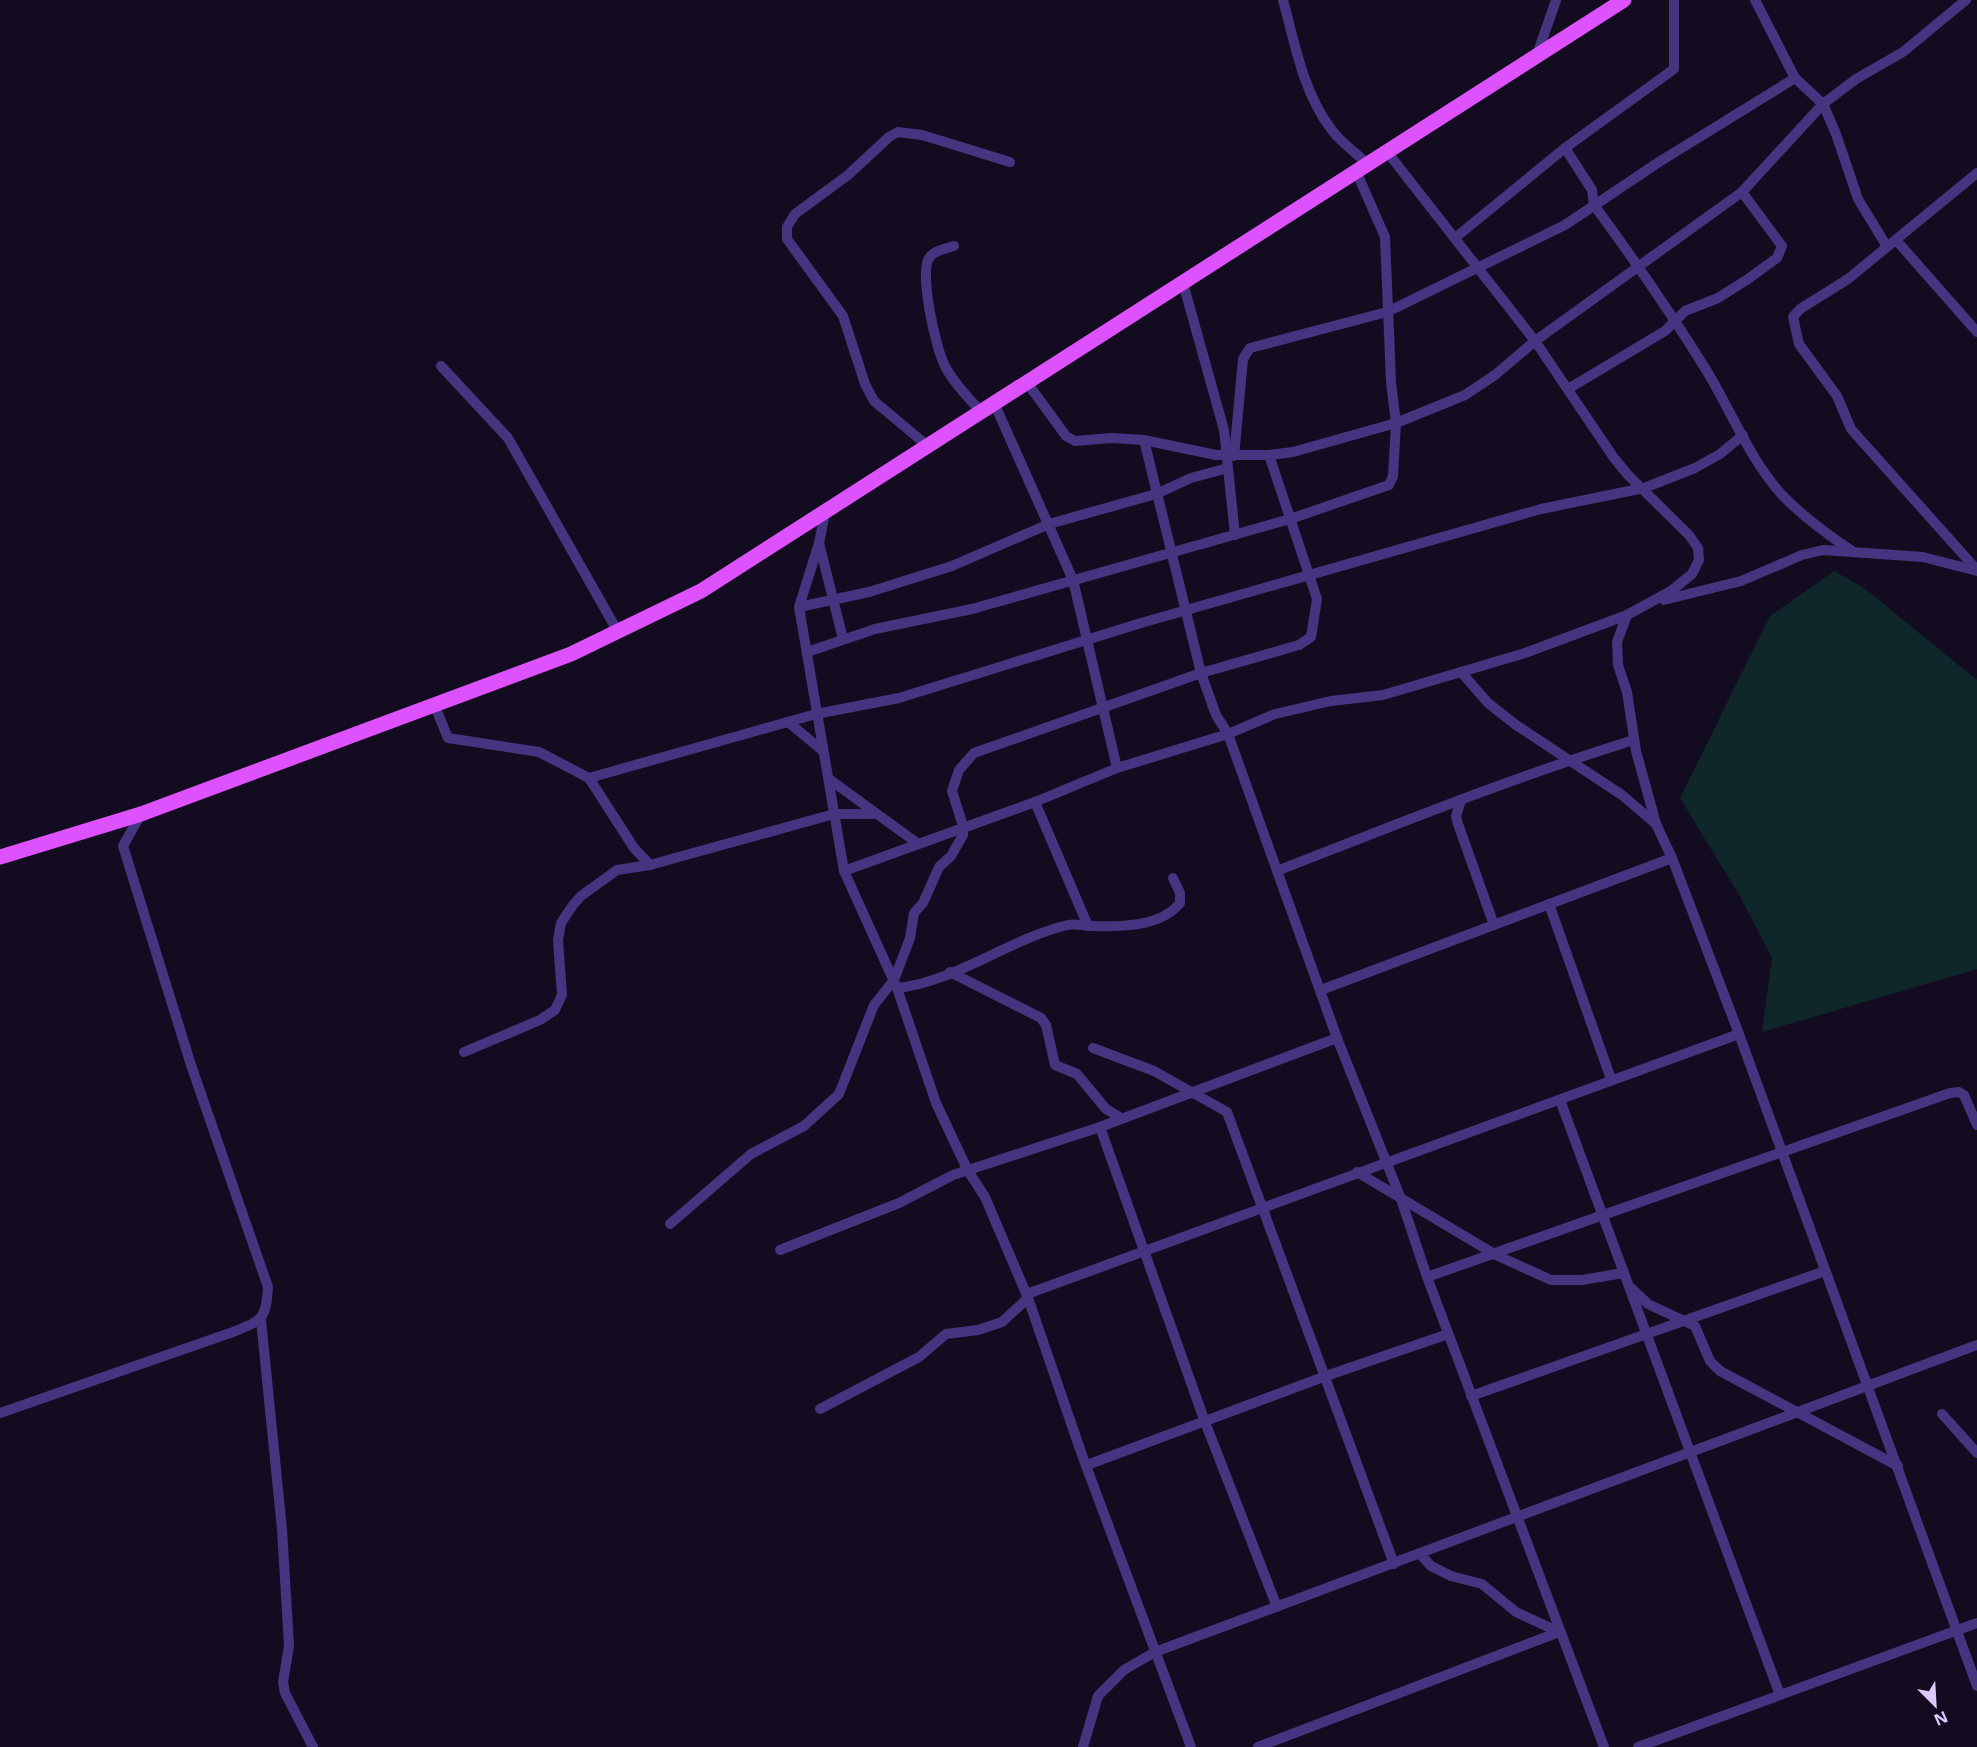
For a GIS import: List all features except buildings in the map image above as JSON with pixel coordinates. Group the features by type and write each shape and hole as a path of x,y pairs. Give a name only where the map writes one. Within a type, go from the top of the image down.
{"main road":[{"path":"0,857 141,814 571,654 701,591 989,409 1624,0"}],"street":[{"path":"807,652 843,639 972,609 1235,535 1389,485 1393,476 1396,423 1387,312 1385,237 1362,167 1332,130 1305,80 1283,0"},
{"path":"1537,55 1556,0"},
{"path":"1455,238 1565,148 1674,69 1674,0"},
{"path":"1755,0 1795,78 1823,104 1836,134 1858,199 1886,245"},
{"path":"1028,384 1066,436 1075,441 1111,438 1144,440 1231,456 1293,452 1396,423 1465,395 1495,375 1534,340 1742,192 1823,104 1856,80 1903,52 1966,0"},
{"path":"1235,535 1228,468 1243,359 1250,348 1387,312 1564,225 1795,78"},
{"path":"929,447 874,401 843,316 787,239 787,226 795,214 898,132 922,135 1010,162"},
{"path":"1565,148 1592,190 1594,205 1676,322 1764,472 1783,496 1823,532 1852,551"},
{"path":"1388,153 1534,340 1614,458 1628,475 1644,488 1689,535 1698,548 1699,560 1692,574 1652,604"},
{"path":"1977,173 1896,240 1886,245 1848,279 1800,309 1793,317 1793,326 1799,344 1837,396 1851,429 1977,571"},
{"path":"1568,389 1665,331 1685,311 1718,298 1777,258 1782,252 1782,246 1742,192"},
{"path":"1896,240 1977,332"},
{"path":"954,246 935,252 928,260 926,273 933,331 944,365 956,384 989,409 1049,524 1073,580 1117,768"},
{"path":"1183,283 1231,456"},
{"path":"441,366 508,438 618,632"},
{"path":"589,778 816,714 899,698 1187,610 1541,509 1644,488 1695,468 1720,454 1743,435"},
{"path":"1144,440 1201,673 1216,715 1228,734 1337,1038 1401,1199 1427,1277 1604,1747"},
{"path":"670,1224 751,1154 804,1126 839,1094 874,1005 895,984 910,938 914,913 923,903 939,867 951,856 963,835 963,826 952,791 959,770 974,753 1103,705 1201,673 1299,645 1311,637 1317,599 1269,455"},
{"path":"799,607 833,601 952,566 1049,524 1156,494 1191,478 1228,468"},
{"path":"825,513 819,543 799,607 844,871 895,984 925,1074 968,1171 985,1197 1028,1296 1087,1465 1191,1747"},
{"path":"819,543 843,639"},
{"path":"844,871 963,826 1035,802 1117,768 1228,734 1275,714 1331,701 1383,695 1525,653 1652,604 1740,581 1802,555 1822,550 1923,557 1977,571"},
{"path":"1627,615 1617,642 1618,666 1627,692 1634,740 1656,824 1672,858 1739,1034 1977,1686"},
{"path":"1461,672 1488,703 1516,725 1622,795 1656,824"},
{"path":"434,704 448,738 539,752 589,778 634,848 650,865"},
{"path":"788,723 823,751"},
{"path":"1277,871 1569,760 1634,740"},
{"path":"829,779 917,843"},
{"path":"1461,800 1456,816 1458,824 1494,925"},
{"path":"1035,802 1088,926"},
{"path":"464,1052 540,1020 555,1010 562,995 558,940 561,923 581,896 617,870 650,865 834,814 874,813"},
{"path":"141,814 123,846 191,1065 268,1287 267,1309 261,1320 282,1529 289,1635 283,1682 285,1693 313,1747"},
{"path":"1321,990 1672,858"},
{"path":"895,984 909,987 950,972 1040,932 1072,924 1088,926 1155,921 1172,913 1180,903 1180,893 1173,878"},
{"path":"1549,904 1611,1079"},
{"path":"950,972 1041,1018 1046,1025 1055,1065 1077,1074 1106,1109 1121,1119"},
{"path":"820,1409 919,1357 946,1334 978,1330 1002,1322 1028,1296 1144,1250 1739,1034"},
{"path":"780,1250 899,1203 953,1175 1121,1119 1337,1038"},
{"path":"1093,1048 1154,1071 1227,1112 1394,1564"},
{"path":"1427,1277 1496,1255 1950,1093 1959,1092 1964,1095 1977,1125"},
{"path":"1560,1100 1780,1695"},
{"path":"1100,1126 1205,1422 1277,1607"},
{"path":"1357,1172 1496,1255 1551,1280 1625,1276"},
{"path":"1472,1396 1825,1271"},
{"path":"1625,1276 1636,1294 1648,1304 1687,1320 1695,1326 1713,1366 1898,1466"},
{"path":"0,1413 261,1320"},
{"path":"1087,1465 1326,1376 1449,1334"},
{"path":"1083,1747 1098,1696 1124,1670 1155,1652 1977,1345"},
{"path":"1942,1414 1977,1453"},
{"path":"1420,1554 1431,1566 1451,1576 1482,1584 1516,1612 1559,1632"},
{"path":"1638,1747 1977,1623"},
{"path":"1258,1747 1559,1632"}],"green space":[{"path":"1834,571 1864,588 1977,680 1977,969 1762,1032 1772,958 1741,898 1680,798 1770,616"}]}
